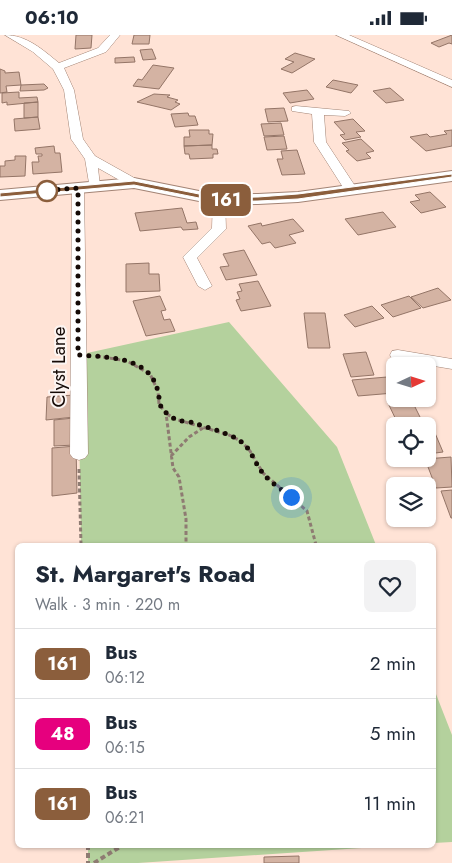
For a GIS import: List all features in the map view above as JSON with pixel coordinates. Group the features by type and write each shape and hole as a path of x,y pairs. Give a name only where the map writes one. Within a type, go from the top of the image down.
{"street":[{"path":"10,35 38,51 58,67 69,90 77,139 91,159 134,183"},
{"path":"58,67 102,50 114,35"},
{"path":"341,35 452,83"},
{"path":"296,109 345,113"},
{"path":"318,111 320,142 351,189"},
{"name":"Clyst Lane","path":"79,454 78,355 86,187 91,159"},
{"path":"0,195 134,183 219,200 298,197 452,176"},
{"path":"205,286 190,257 219,229 219,200"},
{"path":"398,355 452,364"}],"path":[{"path":"78,355 122,359 150,374 158,391 159,404 166,413 175,419 229,435 241,441 250,451 263,473 307,511 315,543"},
{"path":"166,413 173,468 179,477 178,492 188,524 186,543"},
{"path":"171,456 189,437 204,427"},
{"path":"79,454 81,543"},
{"path":"88,848 88,863"},
{"path":"94,863 117,848"}],"green space":[{"path":"229,322 337,447 375,543 81,543 78,355"},
{"path":"436,694 452,735 452,842 436,843"},
{"path":"88,848 361,848 138,863 88,863"}],"building":[{"path":"76,35 92,35 91,48 75,49"},
{"path":"134,35 150,35 149,44 132,44"},
{"path":"452,35 452,44 449,43 439,47 431,43"},
{"path":"152,49 156,59 143,60 140,50"},
{"path":"295,53 315,59 292,73 281,69 294,62 285,59"},
{"path":"134,57 135,62 115,63 115,58"},
{"path":"153,65 174,68 159,89 133,86 138,79 142,80"},
{"path":"0,69 5,71 5,73 19,72 21,85 6,86 7,92 0,93"},
{"path":"333,80 358,85 351,93 326,87"},
{"path":"44,84 48,88 44,90 20,91 21,85"},
{"path":"390,88 404,100 386,103 373,91"},
{"path":"307,90 314,99 290,103 283,93"},
{"path":"19,92 19,98 37,97 38,102 7,105 7,102 2,103 2,93"},
{"path":"154,94 170,95 167,97 178,100 175,102 180,104 171,110 137,102"},
{"path":"38,102 38,117 24,118 24,103"},
{"path":"284,108 288,121 268,122 265,109"},
{"path":"188,113 189,116 195,116 198,125 175,127 171,114"},
{"path":"38,117 40,129 15,131 14,119"},
{"path":"353,119 365,131 356,132 361,137 345,140 340,135 345,134 334,122"},
{"path":"281,123 284,135 264,136 261,124"},
{"path":"189,130 209,130 209,134 213,134 212,145 184,146 184,137 190,137"},
{"path":"452,130 452,146 426,151 410,137 427,134 430,137 447,134 444,131"},
{"path":"284,136 287,149 267,150 264,137"},
{"path":"361,139 374,151 366,153 371,158 357,161 346,151 349,150 342,143"},
{"path":"212,145 212,149 217,149 218,154 213,154 213,158 190,159 189,154 185,154 184,146"},
{"path":"54,146 55,153 60,153 62,172 33,174 32,162 39,162 38,156 42,156 42,154 36,154 35,148"},
{"path":"297,150 305,174 282,175 277,159 283,159 281,151"},
{"path":"15,156 26,156 25,176 0,177 0,166 5,166 5,161 15,160"},
{"path":"430,192 446,207 421,213 410,202 420,200 415,195"},
{"path":"182,208 187,223 196,222 198,229 183,230 181,227 140,231 135,213"},
{"path":"383,212 396,227 358,235 345,219"},
{"path":"293,219 304,231 289,235 296,243 275,248 270,242 262,244 248,226 261,223 262,226"},
{"path":"244,250 257,275 226,280 220,267 229,266 223,254"},
{"path":"149,263 149,274 159,274 160,291 126,292 126,264"},
{"path":"258,281 271,306 241,311 236,300 240,299 237,292 242,291 239,284"},
{"path":"438,288 451,300 423,308 411,297"},
{"path":"160,296 166,310 161,311 164,320 170,319 175,331 146,336 133,301"},
{"path":"409,296 421,308 393,317 381,305"},
{"path":"372,306 384,318 355,327 344,315"},
{"path":"304,313 325,313 330,348 308,348"},
{"path":"366,352 374,375 351,377 343,354"},
{"path":"386,377 386,394 358,396 352,380"},
{"path":"74,395 74,417 46,420 47,397"},
{"path":"390,407 415,407 420,417 395,417"},
{"path":"74,418 75,445 54,446 54,420"},
{"path":"436,435 443,452 436,453"},
{"path":"76,446 77,493 52,496 52,448"},
{"path":"451,457 452,487 436,488 436,477 432,477 428,467 436,467 436,458"},
{"path":"452,490 452,518 451,518 441,491"},
{"path":"299,856 299,863 264,863 264,857"}],"bus line":[{"name":"161","path":"0,195 134,183 176,193 219,200 258,199 298,197 452,176"}],"route":[{"path":"47,191 39,191 78,188 78,355 116,357 150,374 158,391 159,404 166,413 175,419 229,435 241,441 250,451 263,473 291,497"}]}
